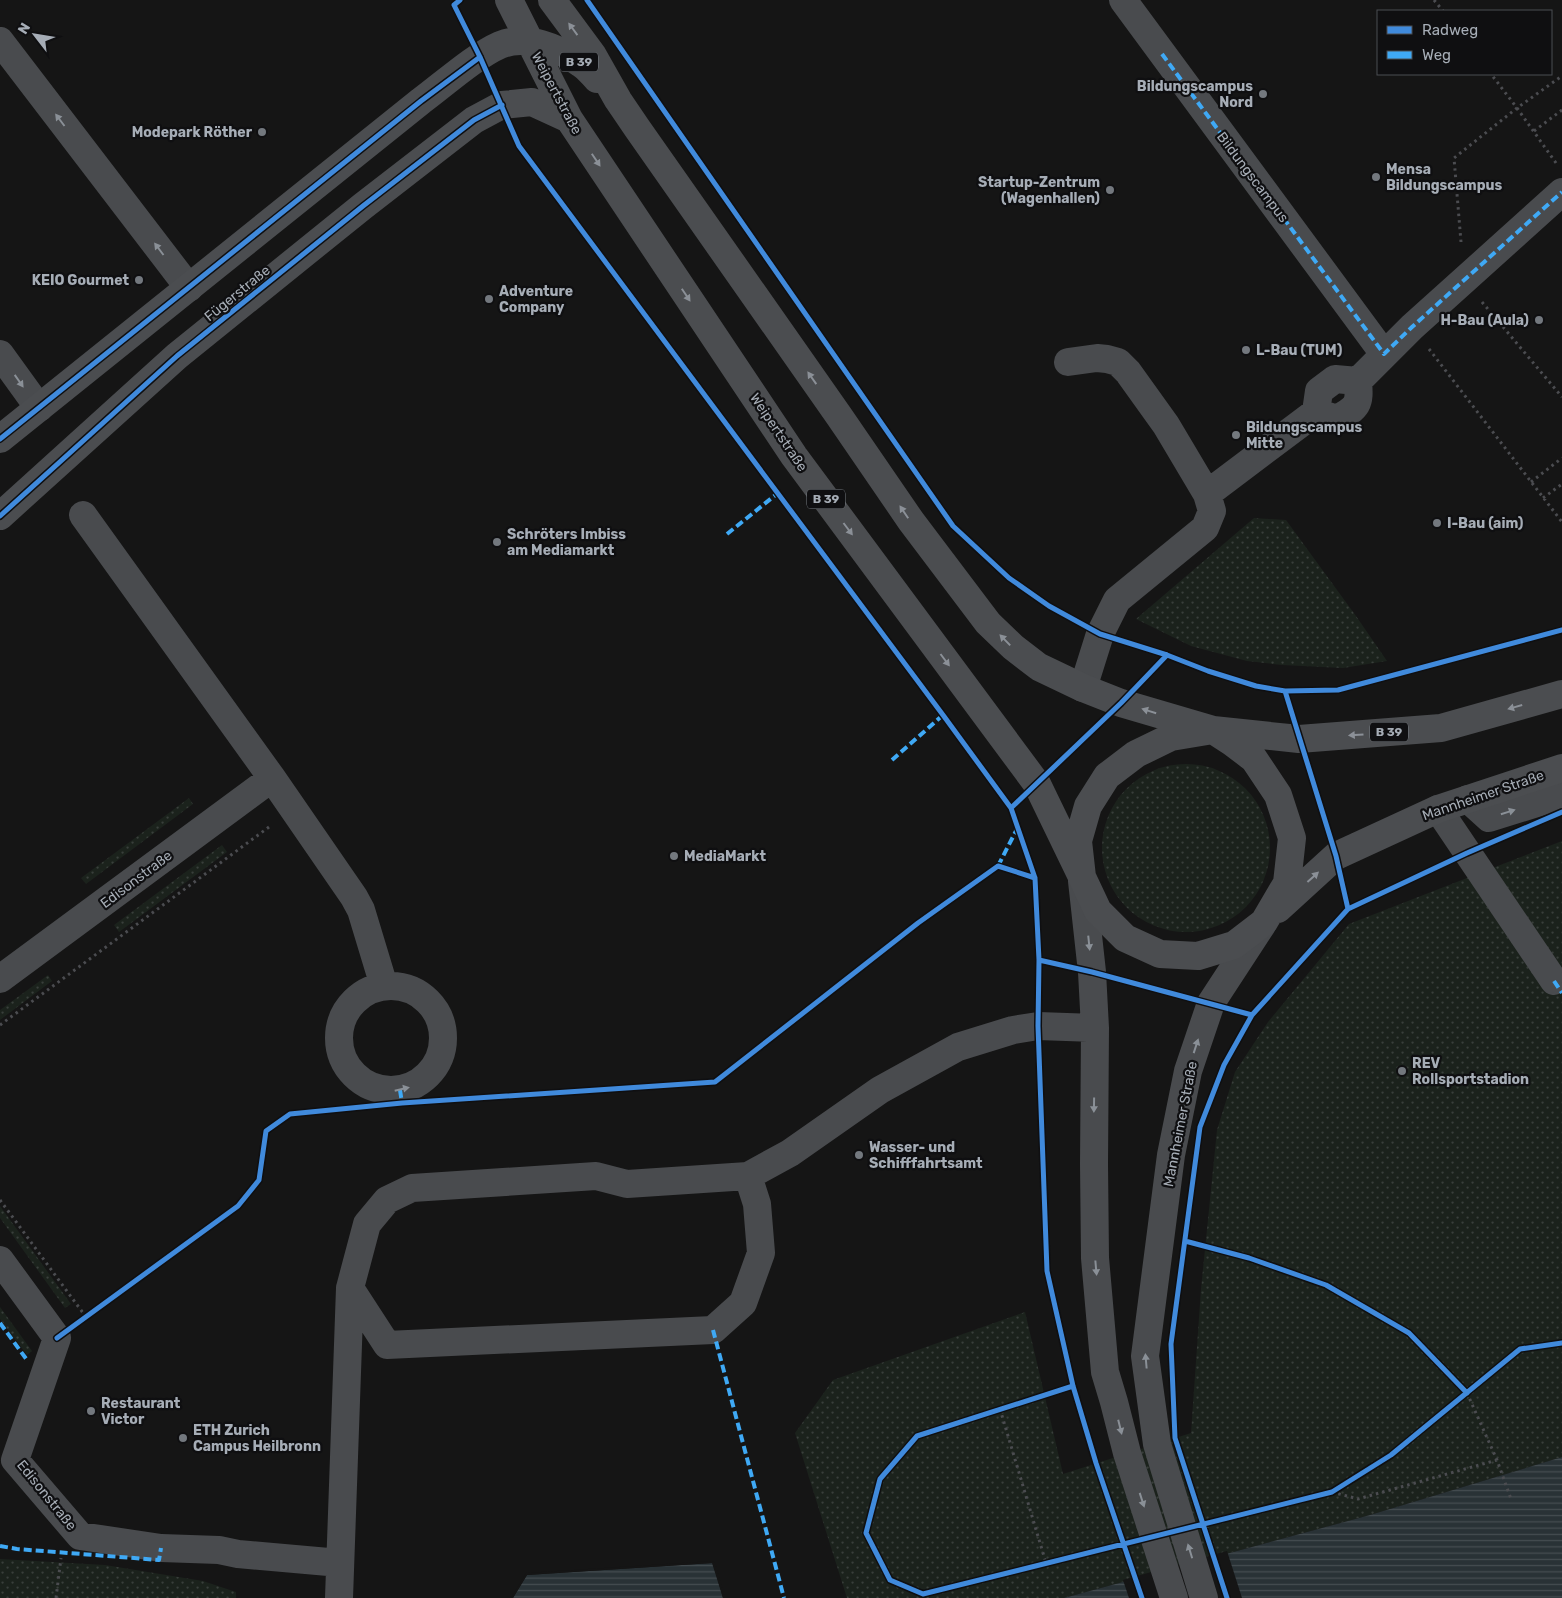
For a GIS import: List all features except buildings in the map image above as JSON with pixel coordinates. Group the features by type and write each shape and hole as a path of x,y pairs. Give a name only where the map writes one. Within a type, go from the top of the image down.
{"main road":[{"name":"Weipertstraße","path":"509,0 569,119 794,456 1037,784 1082,877"},
{"path":"552,0 592,54 618,100"},
{"name":"B 39","path":"0,439 413,107 480,57 502,44 529,40 556,49 582,63 618,100 911,522 988,622 1012,648 1040,667 1083,688 1121,703 1213,730 1299,739 1441,728 1562,694"},
{"name":"Fügerstraße","path":"0,516 177,356 363,206 474,120 502,105 532,102 569,119"},
{"path":"1082,877 1078,841 1088,806 1107,776 1136,754 1171,737 1213,730 1254,758 1278,795 1292,838 1287,883 1264,922"},
{"name":"Mannheimer Straße","path":"1264,922 1336,856 1438,809 1562,768"},
{"name":"B 39","path":"1082,877 1098,912 1118,932 1125,938 1160,954 1198,956 1234,945 1264,922"}],"street":[{"name":"Bildungscampus","path":"1123,0 1384,354"},
{"path":"0,41 189,288"},
{"path":"1207,494 1316,412 1319,391 1335,379 1358,381 1412,327 1562,192"},
{"path":"0,354 39,408"},
{"path":"1068,362 1097,358 1107,359 1118,362 1128,372 1166,425 1207,494 1212,511 1205,528 1117,600 1100,634 1083,688"},
{"path":"83,515 272,778 354,897 361,910 384,986"},
{"name":"Edisonstraße","path":"0,980 272,778"},
{"path":"1468,798 1489,818 1562,795"},
{"path":"1438,809 1554,981"},
{"path":"1082,877 1092,972 1095,1028 1095,1258 1104,1372 1127,1453 1174,1598"},
{"name":"Mannheimer Straße","path":"1204,1598 1156,1444 1144,1356 1171,1155 1188,1071 1211,1002 1264,922"},
{"path":"339,1598 350,1288 367,1224 387,1200 412,1188 596,1176 627,1184 748,1176 790,1153 880,1090 958,1046 1022,1028 1038,1026 1095,1028"},
{"path":"350,1288 387,1344 712,1330 743,1303 761,1253 757,1204 748,1176"},
{"name":"Edisonstraße","path":"0,1260 57,1338 16,1460 80,1536 161,1548 219,1550 238,1554 340,1563"}],"path":[{"path":"1492,75 1556,164"},
{"path":"1562,76 1517,108 1454,158 1465,281 1562,397"},
{"path":"1534,131 1562,110"},
{"path":"1412,327 1561,520"},
{"path":"1531,482 1562,458"},
{"path":"1543,498 1562,484"},
{"path":"0,1025 293,809"},
{"path":"0,1200 86,1317"},
{"path":"1467,1393 1497,1460 1510,1499"},
{"path":"1000,1409 1046,1563"},
{"path":"1332,1492 1358,1499 1497,1460"},
{"path":"56,1598 62,1553"}],"shaded area":[{"path":"1254,518 1286,520 1387,661 1343,668 1247,661 1191,646 1136,619"},
{"path":"1194,764 1218,770 1246,788 1264,816 1269,832 1269,864 1264,880 1246,908 1233,918 1210,929 1178,932 1162,929 1146,922 1132,913 1121,902 1105,872 1102,840 1105,824 1112,808 1121,794 1132,783 1162,767"},
{"path":"189,798 193,804 86,884 81,878"},
{"path":"1562,841 1562,1457 1370,1515 1064,1598 847,1598 795,1433 833,1380 1025,1312 1063,1474 1191,1433 1201,1289 1217,1130 1235,1072 1268,1022 1349,924"},
{"path":"222,845 227,852 119,932 114,925"},
{"path":"48,975 52,981 0,1020 0,1010"},
{"path":"0,1206 71,1304 65,1308 0,1218"},
{"path":"0,1307 32,1351 27,1355 0,1319"},
{"path":"1562,1457 1562,1598 1064,1598 1370,1515"},
{"path":"0,1559 105,1565 203,1581 236,1592 236,1598 0,1598"},
{"path":"713,1563 723,1598 513,1598 527,1575"}],"pier":[{"path":"1227,1551 1242,1598 1129,1598 1123,1580"},
{"path":"713,1561 725,1598 723,1598 712,1563 527,1575 513,1598 511,1598 526,1573"}],"marked path":[{"path":"1162,54 1384,354 1562,192"},
{"path":"727,534 778,493"},
{"path":"892,760 943,715"},
{"path":"998,866 1018,827"},
{"path":"1554,981 1562,993"},
{"path":"400,1090 402,1103"},
{"path":"0,1323 27,1360"},
{"path":"713,1330 784,1598"},
{"path":"0,1546 159,1560 161,1548"}],"cycle path":[{"path":"460,0 454,5 480,57 519,146 1011,808 1035,878 1039,960 1038,1026 1047,1271 1073,1386 1096,1463 1142,1598"},
{"path":"587,0 953,526 1009,578 1049,606 1100,634 1256,686 1285,691 1338,690 1562,630"},
{"path":"0,439 421,101 480,57"},
{"path":"0,516 177,356 363,206 474,120 502,105"},
{"path":"1011,808 1121,703 1167,655"},
{"path":"1285,691 1336,856 1348,909"},
{"path":"1227,1598 1175,1438 1171,1344 1200,1127 1224,1065 1252,1015 1348,909 1467,853 1562,812"},
{"path":"57,1338 238,1206 259,1180 266,1131 290,1114 402,1103 715,1082 918,923 998,866 1035,878"},
{"path":"1039,960 1092,972 1252,1015"},
{"path":"1185,1241 1249,1258 1326,1285 1409,1333 1467,1393"},
{"path":"1073,1386 917,1436 880,1479 866,1533 890,1580 923,1594 1332,1492 1391,1455 1520,1349 1562,1343"}],"place":[{"name":"Bildungscampus Nord","path":"1263,94"},
{"name":"Modepark Röther","path":"262,132"},
{"name":"Mensa Bildungscampus","path":"1376,177"},
{"name":"Startup-Zentrum (Wagenhallen)","path":"1110,190"},
{"name":"KEIO Gourmet","path":"139,280"},
{"name":"Adventure Company","path":"489,299"},
{"name":"H-Bau (Aula)","path":"1539,320"},
{"name":"L-Bau (TUM)","path":"1246,350"},
{"name":"Bildungscampus Mitte","path":"1236,435"},
{"name":"I-Bau (aim)","path":"1437,523"},
{"name":"Schröters Imbiss am Mediamarkt","path":"497,542"},
{"name":"MediaMarkt","path":"674,856"},
{"name":"REV Rollsportstadion","path":"1402,1071"},
{"name":"Wasser- und Schifffahrtsamt","path":"859,1155"},
{"name":"Restaurant Victor","path":"91,1411"},
{"name":"ETH Zurich Campus Heilbronn","path":"183,1438"}]}
